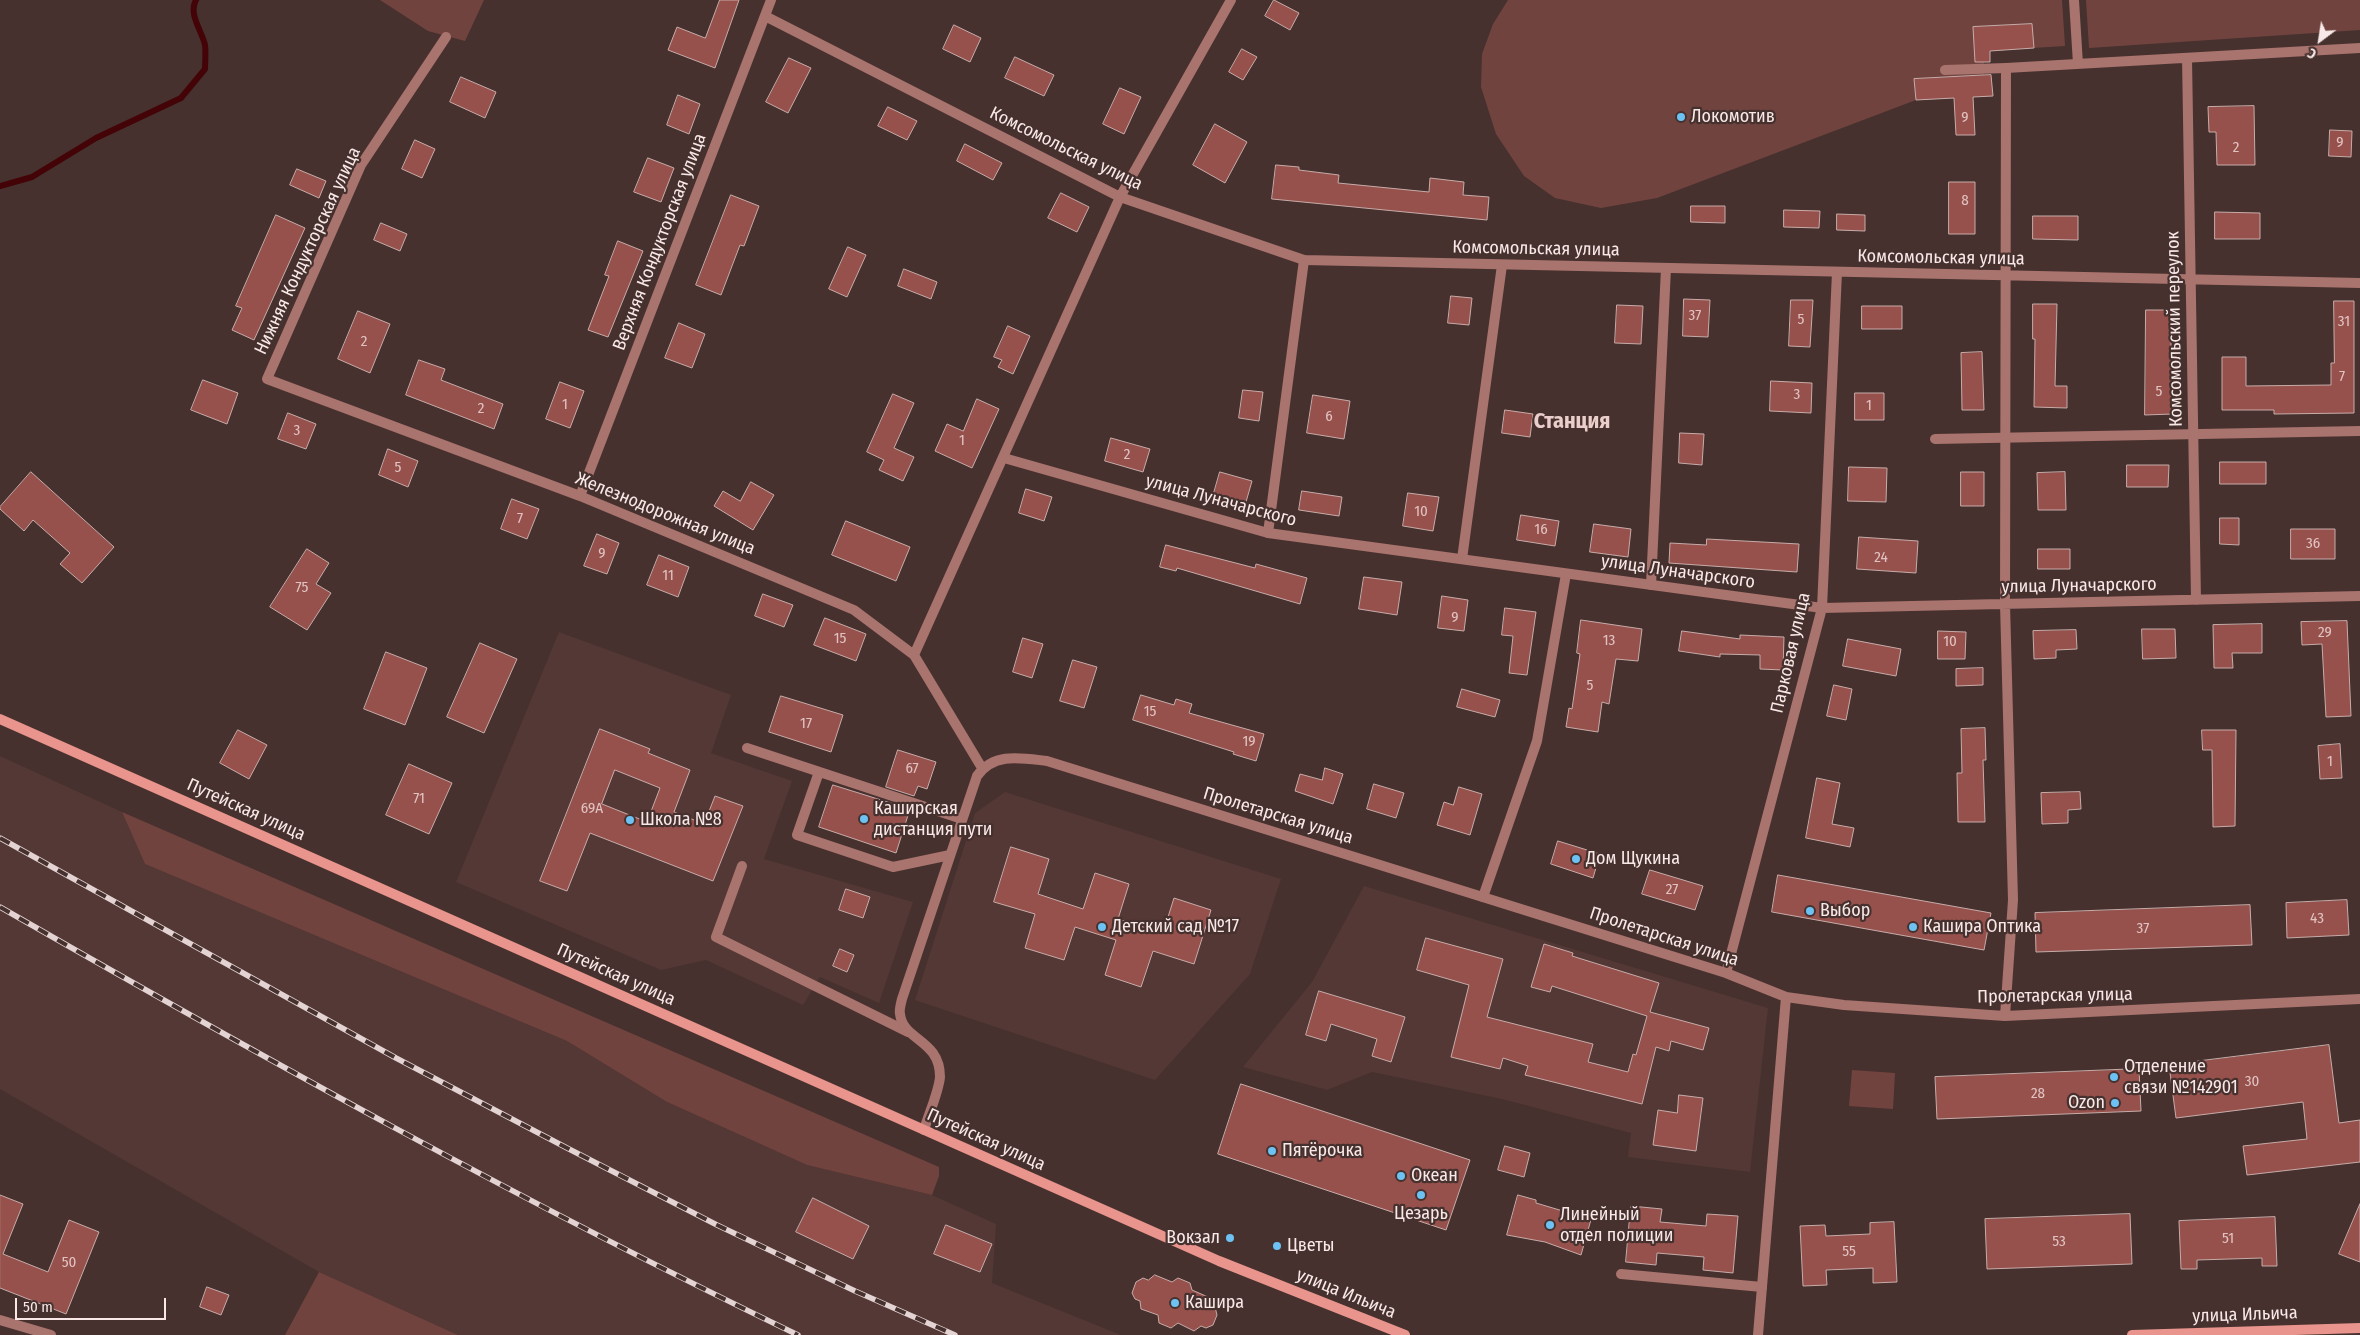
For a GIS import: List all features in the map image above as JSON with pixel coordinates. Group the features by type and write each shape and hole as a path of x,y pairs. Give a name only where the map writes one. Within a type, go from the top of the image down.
{"main road":[{"name":"Путейская улица","path":"0,718 1219,1260"},
{"name":"улица Ильича","path":"1219,1260 1406,1335"},
{"name":"улица Ильича","path":"2132,1335 2360,1328"}],"street":[{"name":"Верхняя Кондукторская улица","path":"580,496 771,0"},
{"path":"914,655 1120,197 1231,0"},
{"path":"2074,0 2078,64"},
{"name":"Комсомольская улица","path":"765,16 1120,197 1304,260 2360,283"},
{"name":"Нижняя Кондукторская улица","path":"268,379 361,165 446,37"},
{"path":"1945,70 2360,48"},
{"name":"Комсомольский переулок","path":"2187,58 2196,600"},
{"path":"2005,1016 2012,900 2005,604 2006,68"},
{"path":"1268,533 1304,260"},
{"path":"1462,559 1502,265"},
{"path":"1651,585 1666,268"},
{"name":"Парковая улица","path":"1726,973 1822,608 1837,272"},
{"name":"Железнодорожная улица","path":"268,379 580,496 854,610 914,655 982,768"},
{"path":"1936,439 2360,431"},
{"name":"улица Луначарского","path":"1004,458 1268,533 1822,608 2360,596"},
{"path":"1483,897 1537,741 1566,574"},
{"path":"747,748 962,819"},
{"name":"Пролетарская улица","path":"982,768 1004,757 1047,761 1726,973 1786,997 1844,1005 2005,1016 2360,1000"},
{"path":"908,1032 900,1014 902,999 962,819 977,776 982,768"},
{"path":"819,772 797,835 893,867 950,855"},
{"path":"742,866 716,937 908,1032 926,1043 936,1058 940,1078 924,1130"},
{"path":"1758,1335 1786,997"},
{"path":"1622,1274 1762,1287"},
{"path":"0,1320 51,1335"}],"shaded area":[{"path":"380,0 484,0 465,41 428,31"},
{"name":"Локомотив","path":"1508,0 2062,0 2065,46 1984,51 1984,75 1991,75 1993,96 1916,100 1657,198 1601,208 1555,198 1524,176 1496,134 1481,87 1482,54 1493,24"},
{"path":"2086,0 2360,0 2360,30 2089,48"},
{"name":"Школа №8","path":"559,632 731,695 711,753 792,781 764,859 913,902 879,1003 820,977 803,1005 706,960 661,970 456,882"},
{"path":"0,756 122,812 145,864 567,1041 667,1102 807,1165 932,1195 996,1224 992,1283 1121,1335 458,1335 319,1272 0,1089"},
{"name":"Детский сад №17","path":"1005,792 1281,879 1250,974 1155,1080 915,1000 975,813"},
{"path":"122,812 939,1167 939,1176 932,1195 807,1165 667,1102 567,1041 145,864"},
{"path":"1364,886 1768,1008 1750,1172 1628,1157 1631,1133 1502,1099 1372,1072 1327,1090 1243,1067 1312,982"},
{"path":"1852,1070 1895,1073 1893,1109 1849,1106"},
{"path":"319,1272 458,1335 285,1335"}],"building":[{"path":"720,0 739,0 715,68 668,50 677,27 705,38"},
{"path":"1274,0 1299,13 1290,30 1265,16"},
{"path":"2032,24 2034,48 1990,51 1990,62 1975,62 1973,27"},
{"path":"954,25 981,38 970,62 943,49"},
{"path":"1242,49 1257,57 1243,80 1229,72"},
{"path":"1015,57 1054,75 1044,96 1005,78"},
{"path":"789,58 811,68 788,113 766,102"},
{"path":"1991,75 1993,96 1973,97 1975,135 1956,135 1954,98 1916,100 1914,79"},
{"path":"461,77 496,92 485,118 450,102"},
{"path":"1120,88 1141,97 1124,134 1103,124"},
{"path":"678,95 700,104 689,134 667,125"},
{"path":"2254,106 2255,165 2217,165 2216,132 2209,132 2208,107"},
{"path":"888,107 917,121 907,140 878,126"},
{"path":"1215,124 1247,142 1225,183 1193,165"},
{"path":"2330,130 2352,131 2351,157 2329,156"},
{"path":"415,140 435,149 422,178 402,169"},
{"path":"965,144 1002,163 993,180 957,161"},
{"path":"648,158 674,168 661,202 634,192"},
{"path":"1276,165 1299,167 1299,170 1339,175 1338,183 1429,192 1430,178 1464,182 1463,195 1489,197 1487,220 1272,199"},
{"path":"297,169 326,181 319,198 290,185"},
{"path":"1949,182 1975,182 1975,234 1949,234"},
{"path":"1061,193 1089,207 1077,232 1048,218"},
{"path":"731,195 759,206 744,246 740,245 721,295 696,285"},
{"path":"1691,206 1725,206 1725,223 1691,222"},
{"path":"1784,210 1820,211 1819,228 1784,227"},
{"path":"2215,212 2260,213 2260,239 2215,239"},
{"path":"1837,214 1865,215 1865,231 1837,230"},
{"path":"276,215 305,228 254,340 232,330 242,308 236,306"},
{"path":"2033,216 2078,216 2078,240 2033,239"},
{"path":"381,223 407,234 400,251 374,240"},
{"path":"618,241 643,251 608,337 588,330 609,276 605,275"},
{"path":"848,247 866,255 847,297 829,289"},
{"path":"904,269 937,282 931,299 898,286"},
{"path":"1451,296 1472,298 1469,325 1448,323"},
{"path":"1684,299 1710,300 1708,337 1683,336"},
{"path":"1791,300 1813,300 1810,347 1789,346"},
{"path":"2334,301 2354,301 2354,413 2274,414 2274,410 2222,410 2222,357 2246,357 2246,386 2331,385 2331,363 2334,363"},
{"path":"2033,304 2057,304 2055,386 2067,386 2067,408 2034,407 2035,339 2033,339"},
{"path":"1617,305 1643,306 1641,344 1615,343"},
{"path":"1862,306 1902,306 1902,329 1862,329"},
{"path":"2146,310 2170,310 2173,414 2145,415"},
{"path":"358,311 390,324 370,373 338,359"},
{"path":"679,323 705,334 692,368 665,358"},
{"path":"1008,326 1030,336 1013,374 998,367 1002,360 994,357"},
{"path":"1982,352 1984,410 1962,410 1961,353"},
{"path":"419,360 445,369 441,380 503,404 494,429 406,395"},
{"path":"203,380 238,393 227,424 191,410"},
{"path":"1771,381 1812,383 1811,413 1770,411"},
{"path":"560,382 584,391 570,428 546,419"},
{"path":"1243,390 1263,392 1259,421 1239,418"},
{"path":"1855,393 1884,393 1884,420 1855,420"},
{"path":"893,394 914,403 894,448 914,457 903,481 879,470 884,460 867,452"},
{"path":"1313,395 1350,401 1344,439 1307,433"},
{"path":"977,399 999,409 972,468 935,451 947,424 963,431"},
{"path":"1505,410 1533,414 1530,437 1502,433"},
{"path":"288,413 316,424 306,449 278,439"},
{"path":"1680,433 1704,434 1702,465 1679,463"},
{"path":"1111,438 1150,449 1143,472 1105,461"},
{"path":"388,449 418,461 408,487 379,475"},
{"path":"2220,462 2266,462 2266,484 2220,484"},
{"path":"2127,465 2169,465 2168,487 2127,487"},
{"path":"1849,467 1887,468 1886,502 1848,501"},
{"path":"31,472 114,547 82,583 60,564 70,553 33,520 24,531 0,509"},
{"path":"1220,472 1252,481 1246,502 1214,493"},
{"path":"1961,472 1984,472 1984,506 1961,506"},
{"path":"2065,472 2066,510 2038,510 2037,473"},
{"path":"751,482 774,495 753,530 714,506 723,491 740,501"},
{"path":"1026,489 1052,497 1044,521 1019,513"},
{"path":"1302,491 1342,497 1339,516 1299,510"},
{"path":"1408,493 1439,497 1433,531 1403,526"},
{"path":"512,499 539,509 527,539 501,529"},
{"path":"1521,515 1559,521 1555,546 1517,540"},
{"path":"2220,518 2239,518 2239,545 2220,544"},
{"path":"846,521 910,547 896,581 832,555"},
{"path":"1594,524 1631,529 1628,557 1590,552"},
{"path":"2291,529 2335,529 2335,559 2291,559"},
{"path":"597,534 619,543 607,574 584,566"},
{"path":"1859,537 1918,541 1916,573 1857,569"},
{"path":"1707,539 1799,544 1797,572 1669,563 1670,543 1706,545"},
{"path":"1166,545 1255,568 1256,564 1307,578 1300,604 1177,568 1176,571 1160,567"},
{"path":"307,549 329,563 316,584 331,593 307,630 270,607"},
{"path":"2038,549 2070,549 2070,569 2038,569"},
{"path":"659,555 689,567 678,597 647,585"},
{"path":"1364,577 1402,582 1397,615 1359,609"},
{"path":"763,594 793,605 784,627 755,616"},
{"path":"1442,596 1468,600 1464,631 1438,628"},
{"path":"1505,608 1536,612 1527,675 1509,673 1513,636 1502,635"},
{"path":"825,618 866,634 856,661 814,645"},
{"path":"1581,620 1642,629 1638,661 1616,659 1609,704 1602,702 1598,732 1566,727 1569,708 1572,709 1580,654 1577,653"},
{"path":"2347,621 2351,716 2326,717 2322,644 2302,645 2301,622"},
{"path":"2262,624 2262,653 2232,653 2233,668 2214,668 2213,625"},
{"path":"2142,629 2175,629 2176,658 2143,659"},
{"path":"2076,630 2077,649 2056,650 2056,658 2034,659 2033,631"},
{"path":"1682,631 1740,639 1740,635 1784,637 1783,670 1760,669 1760,655 1720,654 1720,657 1679,651"},
{"path":"1938,631 1966,632 1965,659 1938,659"},
{"path":"1023,638 1043,644 1032,678 1013,672"},
{"path":"1848,639 1901,649 1896,676 1843,666"},
{"path":"480,643 517,659 484,733 447,717"},
{"path":"386,652 427,668 405,725 364,709"},
{"path":"1073,660 1097,667 1084,708 1060,701"},
{"path":"1983,668 1983,685 1956,686 1956,669"},
{"path":"1834,685 1852,689 1846,720 1827,716"},
{"path":"1462,689 1500,700 1495,717 1457,707"},
{"path":"1141,695 1174,705 1176,699 1192,704 1189,713 1264,734 1256,761 1233,754 1234,752 1133,720"},
{"path":"781,696 843,715 831,752 769,732"},
{"path":"1985,728 1986,760 1983,760 1985,822 1958,822 1957,773 1962,773 1961,729"},
{"path":"600,729 650,749 648,753 690,770 674,812 704,824 715,796 743,806 713,881 590,833 567,891 540,881","holes":["615,770 660,788 647,822 602,804"]},
{"path":"238,730 267,745 249,779 220,763"},
{"path":"2202,730 2236,730 2235,826 2213,827 2212,750 2203,750"},
{"path":"2340,744 2342,778 2320,779 2318,746"},
{"path":"898,750 936,762 927,789 918,786 914,796 886,787"},
{"path":"409,764 452,783 429,834 386,815"},
{"path":"1325,768 1343,774 1333,804 1295,791 1300,774 1322,780"},
{"path":"1817,778 1840,783 1832,824 1854,828 1850,847 1806,838"},
{"path":"1374,784 1404,793 1396,818 1367,809"},
{"name":"Каширская дистанция пути","path":"833,785 910,809 896,853 819,827"},
{"path":"1459,787 1482,794 1470,835 1437,825 1444,802 1453,805"},
{"path":"2080,792 2081,809 2068,810 2068,823 2042,824 2041,793"},
{"name":"Дом Щукина","path":"1558,841 1600,854 1593,878 1551,864"},
{"path":"1011,847 1049,859 1038,894 1083,909 1095,873 1129,884 1118,919 1163,933 1174,898 1211,910 1194,964 1153,951 1141,987 1105,975 1116,940 1075,927 1064,960 1025,948 1035,914 994,902"},
{"path":"1650,870 1703,886 1695,910 1642,894"},
{"path":"1778,875 1991,913 1984,950 1772,912"},
{"path":"846,889 870,897 863,918 839,910"},
{"path":"2347,900 2349,935 2287,938 2286,903"},
{"path":"2250,905 2252,945 2036,952 2035,913"},
{"path":"1426,938 1503,959 1487,1017 1593,1044 1588,1062 1628,1072 1633,1054 1636,1055 1647,1016 1552,986 1550,992 1531,987 1544,944 1573,953 1572,956 1659,983 1650,1012 1709,1028 1703,1050 1671,1041 1669,1051 1656,1047 1642,1104 1525,1075 1528,1066 1503,1058 1500,1069 1451,1057 1469,985 1417,970"},
{"path":"840,949 854,955 847,972 833,966"},
{"path":"1319,991 1405,1017 1391,1062 1372,1056 1377,1039 1331,1024 1326,1041 1306,1035"},
{"path":"2329,1045 2339,1123 2360,1120 2360,1162 2247,1175 2243,1146 2307,1139 2303,1102 2176,1118 2169,1065"},
{"path":"2139,1069 2141,1111 1937,1119 1935,1077"},
{"path":"1241,1084 1470,1160 1446,1230 1218,1154"},
{"path":"1679,1095 1703,1098 1696,1151 1653,1145 1658,1110 1677,1113"},
{"path":"1505,1146 1530,1153 1524,1177 1498,1170"},
{"path":"0,1195 23,1204 3,1254 48,1272 69,1220 99,1232 66,1314 0,1288"},
{"name":"Линейный отдел полиции","path":"1518,1195 1536,1200 1536,1203 1573,1214 1574,1210 1592,1216 1581,1255 1545,1242 1507,1235"},
{"path":"813,1198 869,1226 853,1259 796,1232"},
{"path":"2360,1204 2360,1262 2339,1254"},
{"path":"1631,1206 1662,1209 1660,1222 1706,1226 1707,1214 1738,1216 1733,1273 1703,1270 1704,1257 1657,1253 1656,1265 1626,1262"},
{"path":"2130,1214 2132,1264 1987,1269 1985,1219"},
{"path":"2275,1217 2277,1266 2262,1266 2262,1258 2197,1260 2197,1269 2181,1269 2179,1221"},
{"path":"1894,1222 1897,1282 1873,1283 1873,1268 1826,1270 1827,1285 1803,1286 1800,1226 1825,1225 1826,1236 1870,1234 1870,1223"},
{"path":"946,1225 992,1244 980,1272 934,1254"},
{"name":"Кашира","path":"1155,1275 1172,1282 1178,1278 1190,1283 1192,1290 1208,1297 1210,1305 1215,1307 1217,1315 1213,1325 1206,1328 1201,1326 1194,1331 1178,1323 1171,1328 1159,1323 1158,1315 1141,1309 1140,1301 1135,1299 1132,1293 1136,1282 1143,1278 1148,1280"},
{"path":"207,1287 229,1295 221,1315 200,1307"}],"waterway":[{"path":"0,186 32,177 96,138 181,98 205,69 205,45 194,11 196,0"}],"railway":[{"path":"0,838 396,1058 567,1148 717,1225 855,1291 955,1335"},
{"path":"0,907 197,1019 495,1182 798,1335"}],"place":[{"name":"Локомотив","path":"1681,117"},
{"name":"Каширская дистанция пути","path":"864,819"},
{"name":"Школа №8","path":"630,820"},
{"name":"Дом Щукина","path":"1576,859"},
{"name":"Выбор","path":"1810,911"},
{"name":"Детский сад №17","path":"1102,927"},
{"name":"Кашира Оптика","path":"1913,927"},
{"name":"Отделение связи №142901","path":"2114,1077"},
{"name":"Ozon","path":"2115,1103"},
{"name":"Пятёрочка","path":"1272,1151"},
{"name":"Океан","path":"1401,1176"},
{"name":"Цезарь","path":"1421,1195"},
{"name":"Линейный отдел полиции","path":"1550,1225"},
{"name":"Вокзал","path":"1230,1238"},
{"name":"Цветы","path":"1277,1246"},
{"name":"Кашира","path":"1175,1303"}],"district":[{"name":"Станция","path":"1572,422"}]}
